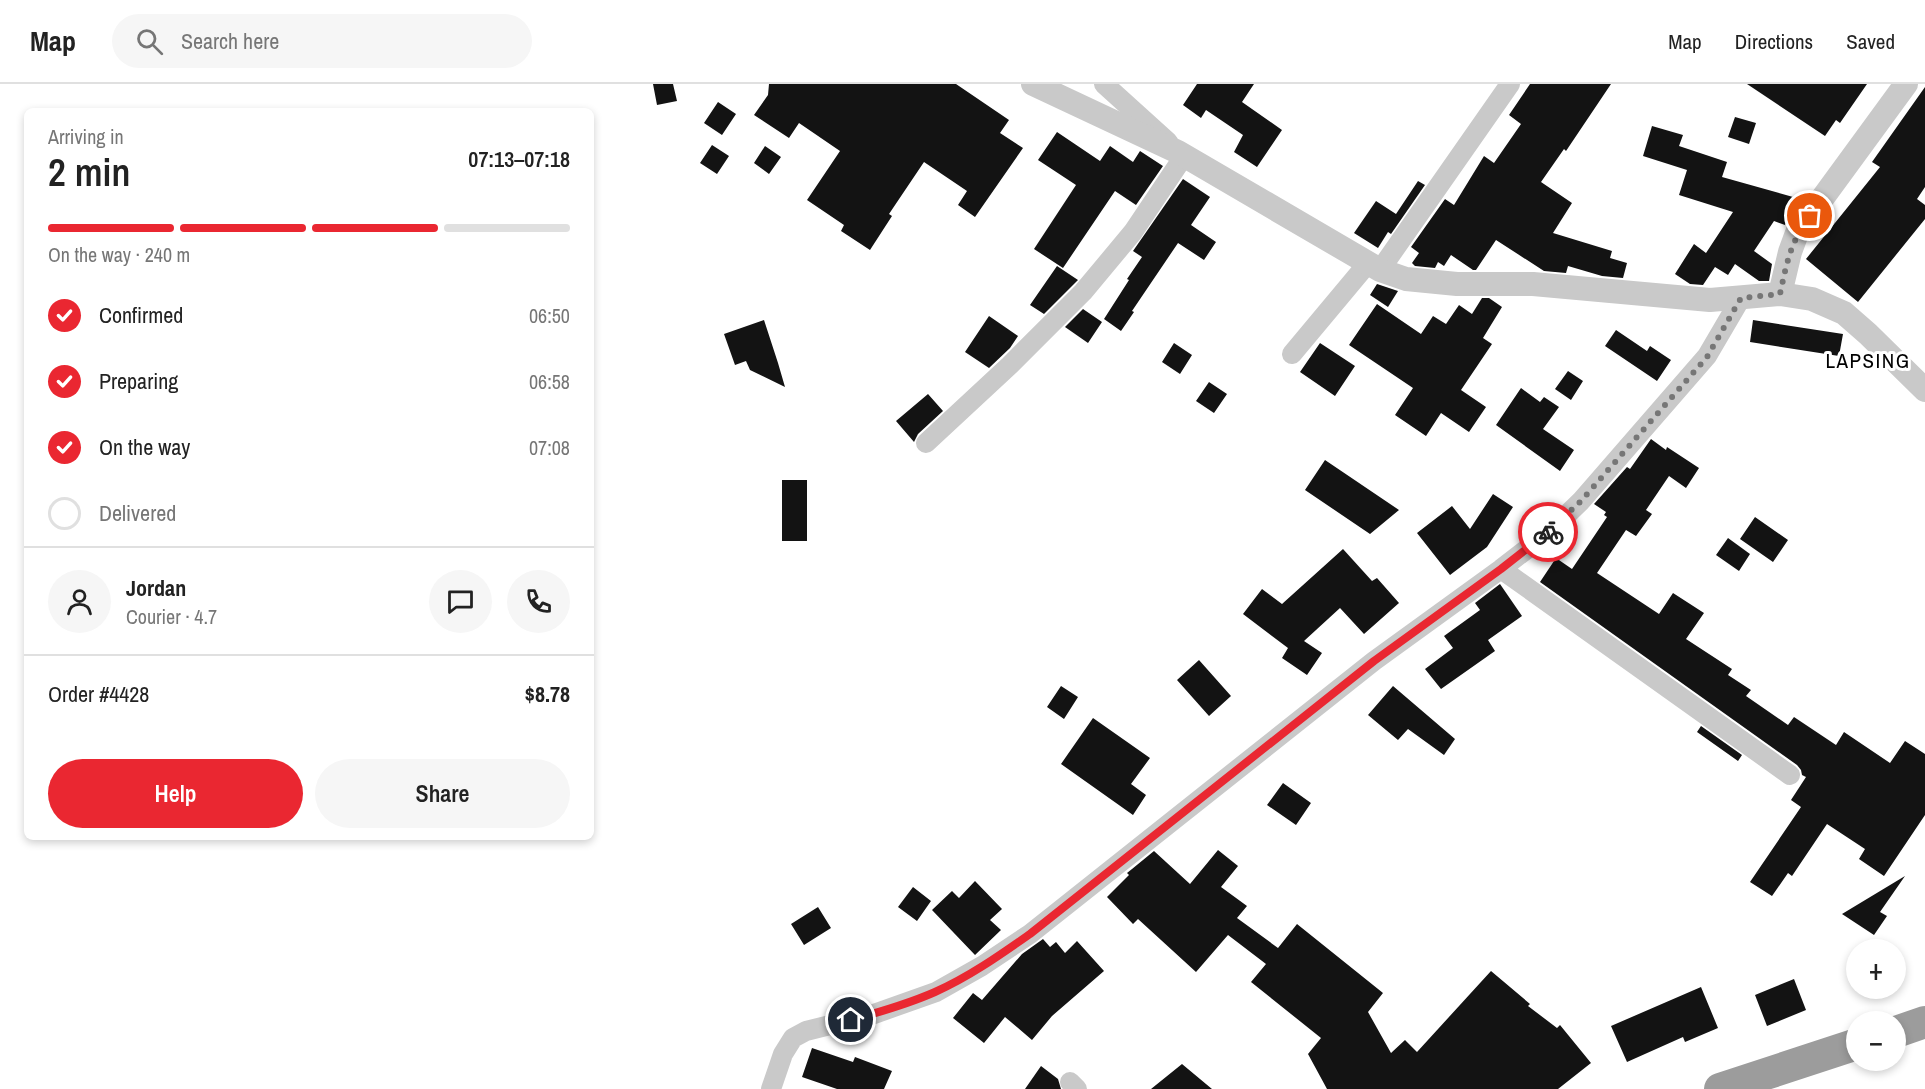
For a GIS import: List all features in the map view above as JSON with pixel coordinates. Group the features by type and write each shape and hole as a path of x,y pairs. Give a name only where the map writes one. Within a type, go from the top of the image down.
{"highway":[{"path":"1906,1029 1925,1022"},
{"path":"1720,1089 1846,1048"}],"street":[{"path":"1033,84 1181,154 1374,267 1406,279 1457,284 1533,284 1683,299 1710,300 1780,294 1812,299 1844,313 1925,390"},
{"path":"1104,84 1181,154"},
{"path":"1292,354 1374,267 1510,84"},
{"path":"1780,294 1797,233 1906,84"},
{"path":"926,443 1010,365 1083,292 1133,232 1181,154"},
{"path":"771,1089 783,1054 793,1038 806,1031 874,1014 936,992 982,966 1030,934 1374,661 1549,532 1581,501 1707,357 1741,298"},
{"path":"1501,569 1790,775"}],"building":[{"path":"653,84 673,84 677,101 657,105"},
{"path":"769,84 956,84 1009,120 1000,133 1023,148 975,217 958,205 967,191 924,162 889,214 892,216 870,250 841,231 844,225 807,200 840,151 799,123 789,138 754,115 768,95"},
{"path":"1197,84 1254,84 1242,102 1282,130 1257,167 1234,152 1243,135 1206,110 1201,118 1183,105"},
{"path":"1530,84 1611,84 1566,151 1564,149 1541,182 1572,203 1553,233 1612,251 1610,258 1627,263 1623,278 1602,276 1568,266 1566,273 1544,271 1496,240 1476,270 1451,255 1444,266 1438,262 1435,268 1415,266 1412,263 1419,253 1411,247 1445,199 1454,205 1484,156 1494,163 1521,124 1509,115"},
{"path":"1747,84 1867,84 1840,123 1836,120 1825,136"},
{"path":"1925,87 1925,187 1917,199 1925,205 1925,219 1858,302 1806,259 1880,167 1872,162"},
{"path":"718,102 736,114 722,135 704,123"},
{"path":"1735,117 1756,123 1749,144 1728,137"},
{"path":"1652,126 1683,135 1679,146 1727,162 1722,177 1793,197 1785,225 1774,221 1754,251 1772,264 1769,281 1759,281 1735,264 1728,275 1715,267 1703,285 1690,284 1675,274 1694,244 1706,253 1733,212 1679,195 1687,170 1643,156"},
{"path":"1057,132 1100,161 1110,146 1133,162 1140,151 1163,166 1136,205 1115,191 1063,268 1034,249 1076,185 1038,160"},
{"path":"712,145 729,156 717,174 700,163"},
{"path":"765,146 781,157 769,174 754,163"},
{"path":"1183,179 1210,197 1191,225 1216,242 1204,260 1178,243 1121,331 1104,319 1142,257 1133,251"},
{"path":"1418,181 1425,185 1391,234 1388,232 1378,248 1354,233 1376,201 1396,214"},
{"path":"1057,266 1078,280 1044,314 1030,305"},
{"path":"1377,284 1398,291 1388,307 1370,295"},
{"path":"1482,298 1489,298 1502,307 1483,338 1492,344 1461,390 1486,407 1469,432 1441,413 1426,436 1395,415 1413,388 1349,345 1377,304 1421,334 1433,316 1446,324 1459,305 1472,314"},
{"path":"1083,309 1102,322 1088,343 1065,327"},
{"path":"989,316 1018,336 1010,348 989,368 965,352"},
{"path":"764,320 785,387 750,370 746,361 735,365 724,334"},
{"path":"1753,320 1843,334 1839,356 1750,342"},
{"path":"1616,330 1647,351 1650,346 1671,360 1657,381 1605,346"},
{"path":"1174,343 1192,355 1180,374 1162,362"},
{"path":"1320,343 1355,366 1335,396 1300,372"},
{"path":"1568,371 1583,381 1571,400 1555,389"},
{"path":"1209,382 1227,394 1214,413 1196,401"},
{"path":"1521,388 1540,402 1544,397 1559,407 1543,429 1574,450 1560,471 1496,425"},
{"path":"928,394 943,411 918,434 914,442 896,421"},
{"path":"1651,439 1699,468 1686,488 1669,476 1646,510 1652,514 1636,536 1626,530 1597,573 1659,614 1673,593 1704,613 1686,639 1732,669 1728,675 1751,690 1746,696 1788,725 1794,717 1836,745 1844,732 1890,763 1905,741 1925,754 1925,815 1884,876 1859,859 1865,849 1827,824 1792,876 1788,873 1772,896 1750,882 1801,807 1791,800 1806,777 1802,775 1797,765 1540,582 1556,558 1572,569 1607,517 1604,515 1606,512 1594,504 1627,467 1630,469"},
{"path":"1325,460 1399,510 1370,534 1305,490"},
{"path":"782,480 807,480 807,541 782,541"},
{"path":"1493,494 1513,507 1487,547 1450,575 1417,533 1452,506 1470,529"},
{"path":"1755,517 1788,540 1773,562 1740,539"},
{"path":"1728,538 1750,554 1739,571 1716,555"},
{"path":"1343,549 1372,581 1377,578 1399,603 1364,634 1340,608 1304,641 1322,653 1307,675 1282,658 1288,648 1243,614 1262,589 1282,604"},
{"path":"1500,584 1522,616 1488,640 1495,651 1441,689 1425,669 1453,648 1444,636 1480,610 1475,603"},
{"path":"1199,660 1231,696 1209,716 1177,680"},
{"path":"1061,686 1078,697 1064,719 1047,707"},
{"path":"1393,686 1455,739 1444,755 1408,729 1398,740 1368,715"},
{"path":"1093,718 1150,758 1131,784 1146,795 1133,815 1061,764"},
{"path":"1701,726 1742,755 1738,761 1697,732"},
{"path":"1283,783 1311,803 1296,825 1267,805"},
{"path":"1218,850 1238,866 1221,887 1247,906 1237,918 1278,948 1297,924 1383,993 1368,1012 1391,1053 1405,1040 1417,1052 1491,971 1530,1004 1528,1006 1557,1028 1560,1025 1591,1063 1558,1089 1327,1089 1308,1054 1321,1038 1251,982 1266,964 1228,935 1196,972 1138,919 1133,924 1107,897 1129,875 1127,873 1154,851 1190,884"},
{"path":"1905,876 1880,912 1887,916 1874,935 1842,914"},
{"path":"975,881 1002,909 990,920 1001,930 975,955 932,910 952,891 959,898"},
{"path":"913,887 931,901 917,921 898,907"},
{"path":"818,907 831,928 804,945 791,924"},
{"path":"1043,939 1050,947 1056,942 1065,953 1077,941 1104,971 1052,1016 1032,1040 1005,1017 984,1043 953,1018 973,993 982,1000 1022,954"},
{"path":"1794,979 1806,1010 1767,1026 1755,995"},
{"path":"1701,987 1718,1028 1685,1042 1683,1037 1627,1062 1611,1026"},
{"path":"812,1048 853,1062 855,1057 892,1071 884,1089 837,1089 802,1077"},
{"path":"1182,1064 1212,1089 1151,1089"},
{"path":"1041,1066 1058,1079 1061,1089 1025,1089"}],"way so far":[{"path":"1548,532 1581,501 1707,357 1741,298 1780,294 1797,233 1810,216"}],"district":[{"name":"LAPSING","path":"1868,360"}],"route":[{"path":"851,1020 936,992 982,966 1030,934 1374,661 1548,532"}]}
